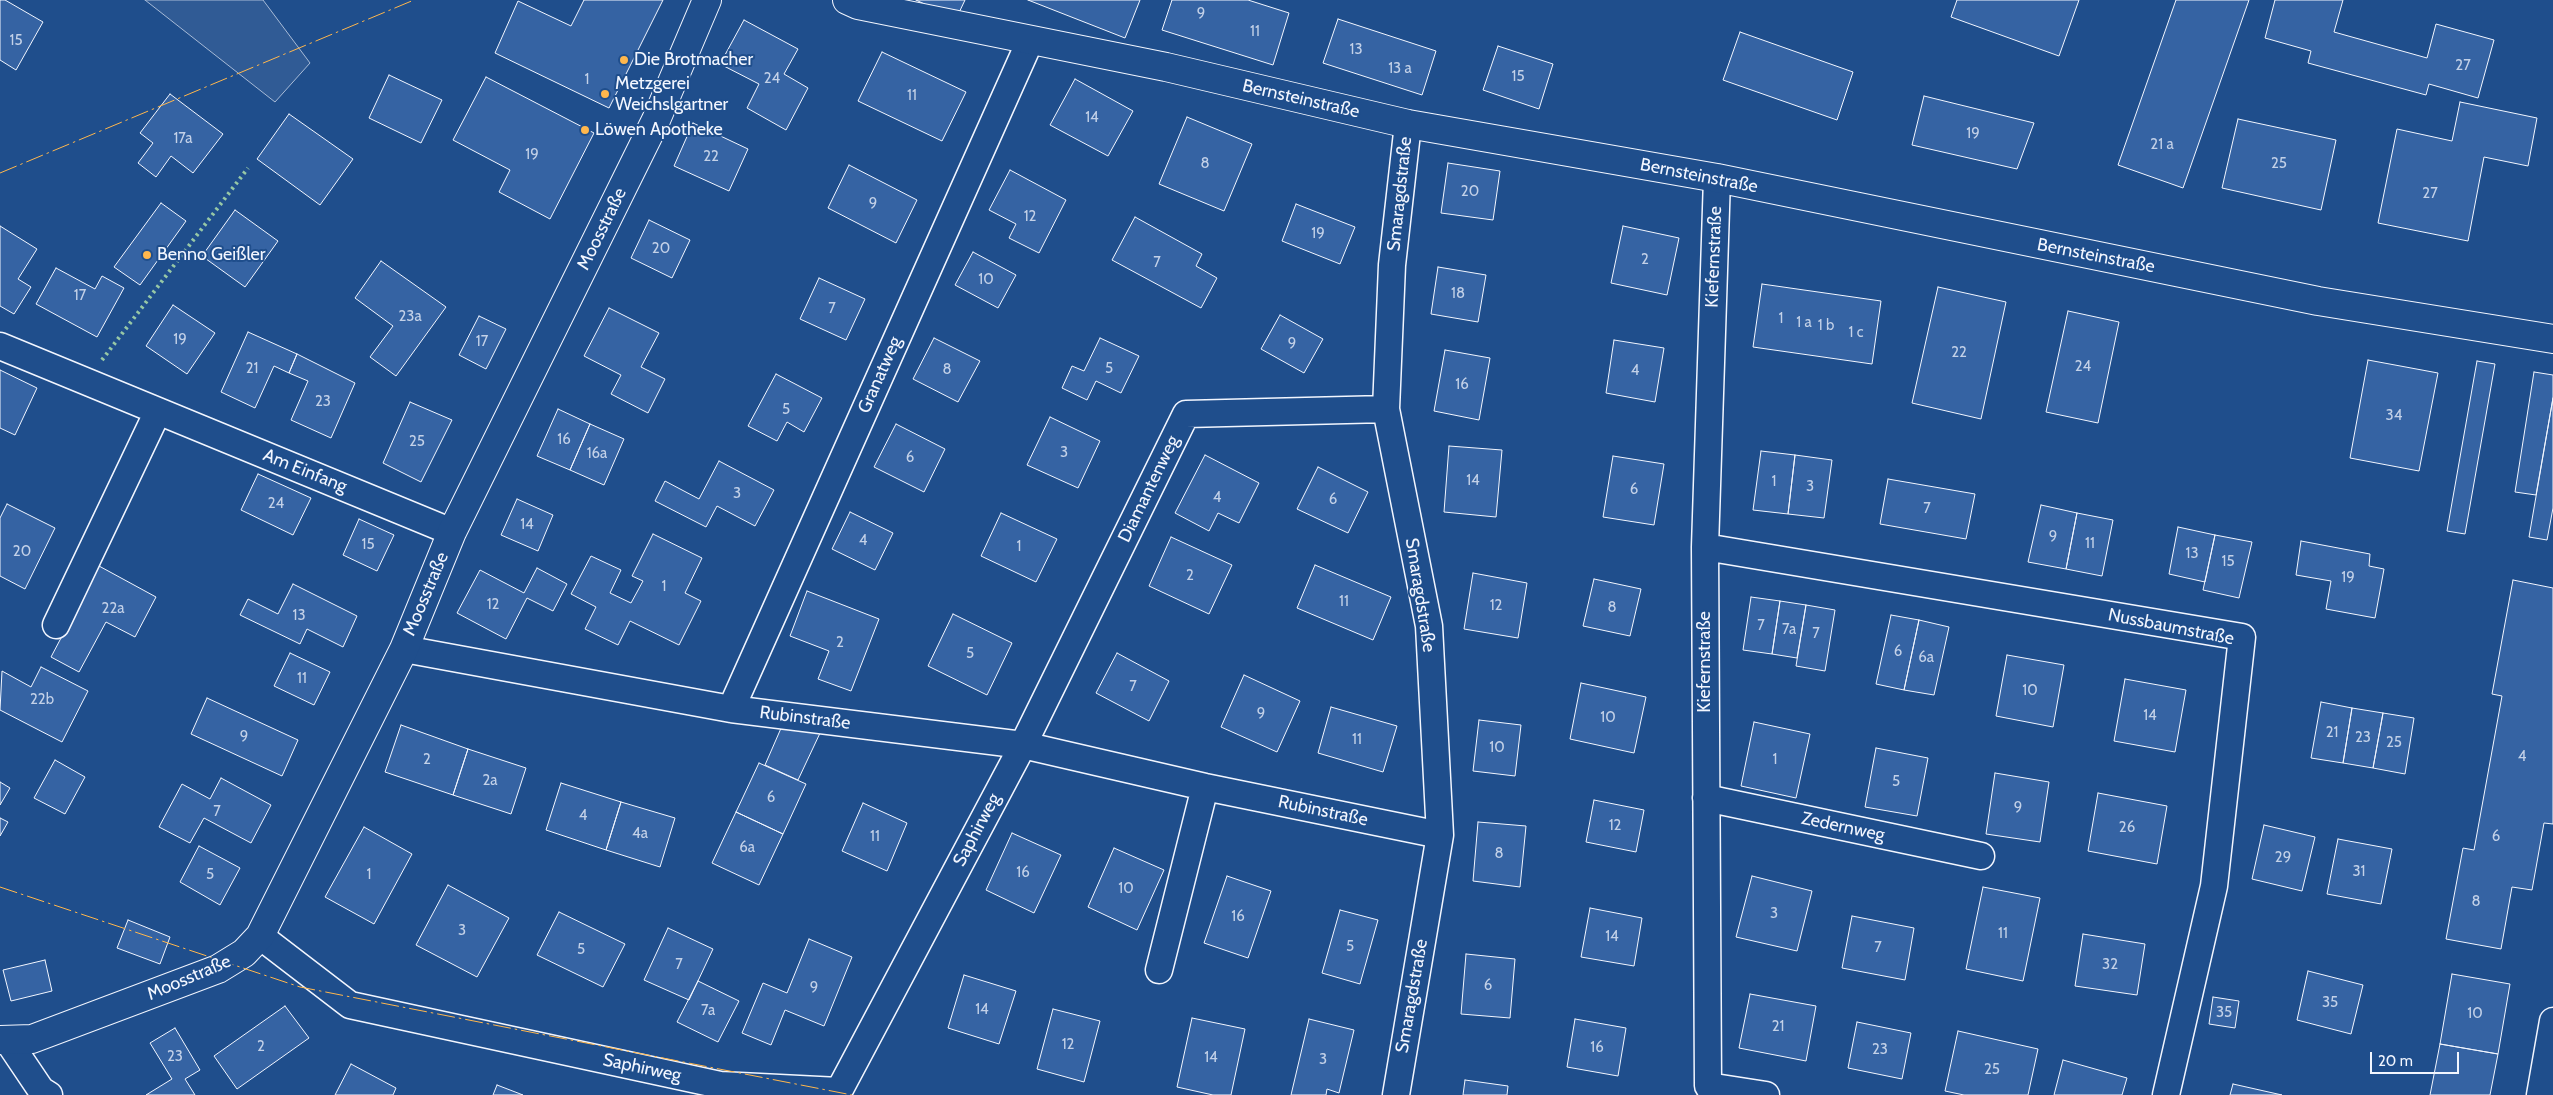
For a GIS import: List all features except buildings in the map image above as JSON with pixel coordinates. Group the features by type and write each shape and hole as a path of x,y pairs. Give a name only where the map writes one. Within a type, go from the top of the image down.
{"street":[{"name":"Moosstraße","path":"4,1041 32,1038 218,969 244,953 260,936 404,649 452,532 656,120 707,0"},
{"name":"Bernsteinstraße","path":"847,0 858,5 1030,42 1166,67 1408,124 1717,178 2318,301 2553,339"},
{"name":"Granatweg","path":"730,709 1030,42"},
{"name":"Smaragdstraße","path":"1396,1095 1440,835 1429,626 1386,409 1392,265 1408,124"},
{"name":"Kiefernstraße","path":"1717,178 1705,547 1708,1086 1766,1095"},
{"name":"Am Einfang","path":"0,346 452,532"},
{"name":"Diamantenweg","path":"1023,744 1186,414 1386,409"},
{"path":"56,625 158,411"},
{"name":"Nussbaumstraße","path":"1705,547 2242,637 2214,886 2166,1095"},
{"name":"Rubinstraße","path":"404,649 730,709 1023,744 1205,787 1440,835"},
{"name":"Saphirweg","path":"260,936 350,1005 720,1085 839,1091 1023,744"},
{"path":"1159,970 1205,787"},
{"name":"Zedernweg","path":"1706,798 1981,856"},
{"path":"2540,1095 2553,1021"},
{"path":"4,1041 48,1095"}],"shaded area":[{"path":"145,0 263,0 310,63 275,102"}],"hedge":[{"path":"102,360 248,168"}],"power":[{"path":"0,173 414,0"},
{"path":"0,887 300,987 852,1095"}],"place":[{"name":"Die Brotmacher","path":"624,60"},
{"name":"Metzgerei Weichslgartner","path":"605,94"},
{"name":"Löwen Apotheke","path":"585,130"},
{"name":"Benno Geißler","path":"147,255"}]}
